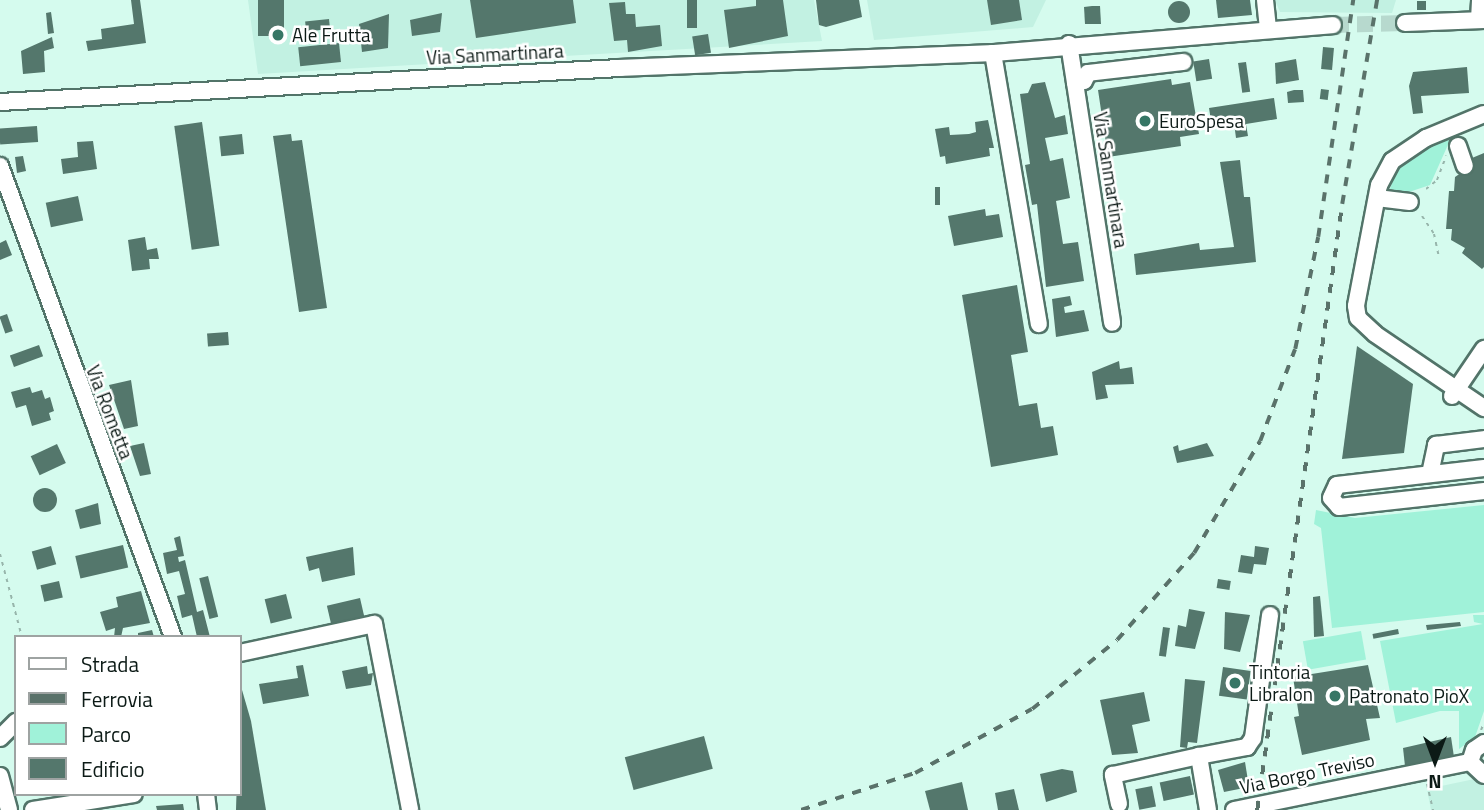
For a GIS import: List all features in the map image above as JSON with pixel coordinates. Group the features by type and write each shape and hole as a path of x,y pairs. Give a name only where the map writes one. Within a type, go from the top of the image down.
{"street":[{"path":"1265,0 1268,28"},
{"path":"1405,23 1482,20 1480,0"},
{"name":"Via Sanmartinara","path":"0,102 620,68 993,54 1069,44 1333,25"},
{"name":"Via Sanmartinara","path":"1069,44 1112,323"},
{"path":"993,54 1039,324"},
{"path":"1075,83 1084,81 1088,73 1182,62"},
{"path":"1484,114 1407,147 1384,173 1357,293 1358,318 1375,334 1454,392 1484,407"},
{"path":"1458,145 1465,166"},
{"name":"Via Rometta","path":"0,166 5,195 101,448 150,565 172,635"},
{"path":"1377,198 1410,202"},
{"path":"1454,392 1484,349"},
{"path":"1430,474 1436,445 1484,439"},
{"path":"1484,468 1336,485 1331,498 1339,507 1484,491"},
{"path":"1118,804 1113,775 1247,747 1253,738 1270,615"},
{"path":"242,653 374,624 410,810"},
{"path":"0,738 14,724"},
{"path":"1484,743 1474,750 1470,762 1484,775"},
{"path":"1199,756 1208,810"},
{"name":"Via Borgo Treviso","path":"1238,810 1293,804 1424,770 1470,762"},
{"path":"0,776 9,810"},
{"path":"33,810 121,796"}],"path":[{"path":"1422,216 1434,233 1439,257"},
{"path":"0,554 21,635"},
{"path":"1424,770 1433,810"}],"shaded area":[{"path":"248,0 814,0 822,41 258,74"},
{"path":"867,0 1046,0 1033,27 874,40"},
{"path":"1275,0 1396,0 1392,13 1280,12"},
{"path":"1484,777 1484,810 1431,810 1427,789"}],"green space":[{"path":"1451,138 1430,185 1406,193 1389,192 1396,171 1415,153"},
{"path":"1484,505 1484,612 1332,628 1321,528 1314,524 1316,510 1355,518"},
{"path":"1473,615 1484,615 1484,711 1475,737 1459,749 1459,711 1440,711 1396,723 1380,641 1483,624 1474,622"},
{"path":"1361,631 1366,660 1308,670 1303,641"}],"building":[{"path":"131,0 140,0 146,43 88,51 86,41 102,39 101,29 134,24"},
{"path":"258,0 284,0 284,36 258,36"},
{"path":"470,0 573,0 576,23 476,38"},
{"path":"687,0 697,0 697,28 687,28"},
{"path":"756,0 783,0 788,36 729,48 724,10 756,6"},
{"path":"816,0 859,0 862,17 826,27 819,25"},
{"path":"987,0 1019,0 1022,20 991,25"},
{"path":"1216,0 1250,0 1252,15 1218,18"},
{"path":"1179,1 1187,4 1190,12 1187,20 1179,23 1171,20 1168,12 1171,4"},
{"path":"1417,1 1426,1 1426,10 1417,10"},
{"path":"625,2 626,14 635,14 636,27 660,25 662,46 628,52 627,40 614,41 609,3"},
{"path":"1100,6 1101,24 1085,24 1084,7"},
{"path":"51,12 54,33 48,34 46,13"},
{"path":"442,13 440,32 412,36 410,20"},
{"path":"389,14 388,48 362,52 359,24"},
{"path":"329,19 330,29 306,31 305,22"},
{"path":"708,34 711,53 695,55 692,37"},
{"path":"52,37 54,48 44,51 45,72 23,74 21,51"},
{"path":"339,43 341,62 300,66 298,47"},
{"path":"1323,47 1334,48 1332,70 1321,69"},
{"path":"1209,59 1212,79 1196,81 1193,62"},
{"path":"1296,59 1299,80 1276,84 1275,63"},
{"path":"1246,62 1250,92 1242,93 1238,63"},
{"path":"1467,67 1469,93 1421,96 1423,113 1413,114 1409,86 1413,72"},
{"path":"1171,79 1172,85 1190,82 1199,134 1180,137 1181,146 1108,157 1098,90"},
{"path":"1045,82 1055,118 1065,115 1068,134 1045,138 1050,161 1063,158 1070,198 1056,201 1063,244 1078,242 1084,281 1046,287 1037,204 1032,205 1025,165 1030,164 1020,94 1028,93 1032,84"},
{"path":"1321,89 1329,90 1328,100 1320,99"},
{"path":"1303,90 1304,102 1288,103 1287,92"},
{"path":"1274,98 1277,119 1246,124 1248,136 1236,138 1234,123 1212,127 1209,108"},
{"path":"988,120 994,148 989,148 990,156 946,164 945,156 940,157 935,129 949,127 950,135 969,134 976,132 975,122"},
{"path":"202,122 219,246 192,250 174,126"},
{"path":"37,126 38,142 0,145 0,129"},
{"path":"242,134 244,154 221,156 219,136"},
{"path":"291,134 292,141 302,140 327,308 299,312 273,136"},
{"path":"93,141 97,169 63,174 61,159 78,157 77,142"},
{"path":"1484,153 1482,269 1462,253 1465,248 1451,240 1452,229 1446,229 1449,191 1454,191 1455,177 1474,164 1472,158"},
{"path":"23,156 26,171 17,173 15,157"},
{"path":"1240,160 1244,197 1250,197 1256,262 1136,275 1134,254 1199,243 1200,250 1234,247 1220,162"},
{"path":"935,187 940,187 940,205 935,205"},
{"path":"78,196 83,220 51,227 46,203"},
{"path":"985,209 986,216 999,214 1003,237 954,246 948,216"},
{"path":"145,237 147,250 157,248 159,259 149,259 150,269 132,271 128,240"},
{"path":"6,240 12,255 0,260 0,243"},
{"path":"1017,285 1028,352 1011,355 1019,406 1037,403 1041,428 1053,426 1058,455 991,467 962,295"},
{"path":"1070,296 1072,305 1064,307 1065,313 1084,310 1089,331 1056,337 1052,299"},
{"path":"7,314 13,331 5,334 0,316"},
{"path":"228,332 229,345 208,346 207,333"},
{"path":"39,345 43,356 14,367 10,356"},
{"path":"1357,346 1413,384 1404,453 1342,459"},
{"path":"1119,361 1120,369 1132,367 1134,384 1105,385 1108,398 1096,400 1092,372"},
{"path":"131,380 138,426 124,429 109,385"},
{"path":"30,387 32,393 42,390 45,399 50,397 54,411 49,413 51,420 32,426 26,405 16,408 11,392"},
{"path":"144,443 151,474 140,476 130,446"},
{"path":"1207,443 1214,456 1177,463 1173,447 1178,445 1179,451"},
{"path":"57,444 66,463 40,475 31,456"},
{"path":"45,488 54,491 57,500 54,509 45,512 36,509 33,500 36,491"},
{"path":"98,503 101,524 80,529 75,510"},
{"path":"180,536 184,556 178,557 179,562 185,560 197,612 203,610 209,635 197,635 192,615 182,618 177,596 185,594 179,571 167,574 163,553 177,550 174,538"},
{"path":"123,545 128,567 80,578 75,556"},
{"path":"51,546 56,564 37,570 32,552"},
{"path":"1255,546 1269,548 1266,565 1254,564 1252,574 1238,572 1241,555 1254,557"},
{"path":"353,547 355,575 322,582 319,568 309,571 306,557"},
{"path":"208,576 218,617 209,619 199,578"},
{"path":"1218,579 1231,581 1229,590 1217,588"},
{"path":"59,581 63,598 44,602 40,585"},
{"path":"141,591 150,623 123,628 121,635 114,635 115,628 106,631 100,612 118,607 116,597"},
{"path":"286,594 292,618 271,624 265,599"},
{"path":"1320,596 1324,636 1314,637 1313,597"},
{"path":"360,598 365,620 332,628 327,606"},
{"path":"1189,609 1205,612 1195,649 1175,646 1178,625 1186,627"},
{"path":"1225,612 1250,615 1240,652 1224,649"},
{"path":"1460,622 1461,626 1427,630 1426,625"},
{"path":"1163,627 1170,628 1166,657 1159,656"},
{"path":"1398,629 1399,634 1373,639 1372,634"},
{"path":"152,630 153,635 138,635"},
{"path":"303,665 309,696 263,704 259,684 298,678 296,666"},
{"name":"Patronato PioX","path":"1368,665 1380,718 1366,719 1370,740 1302,755 1294,717 1299,716 1293,677"},
{"path":"367,666 368,674 373,673 371,685 346,689 342,671"},
{"name":"Tintoria Libralon","path":"1223,667 1251,671 1247,700 1219,696"},
{"path":"1185,679 1205,681 1197,743 1188,742 1187,748 1180,747"},
{"path":"242,690 251,721 266,810 236,810 236,796 242,796"},
{"path":"1144,692 1150,721 1132,725 1138,753 1112,755 1100,700"},
{"path":"704,736 713,769 634,790 625,757"},
{"path":"1451,737 1454,757 1405,766 1403,748"},
{"path":"1245,762 1249,787 1224,792 1218,770"},
{"path":"1062,769 1073,771 1077,792 1046,802 1040,774"},
{"path":"1190,776 1194,795 1164,801 1160,782"},
{"path":"962,782 968,810 930,810 925,791"},
{"path":"1152,786 1156,807 1139,810 1135,789"},
{"path":"1014,789 1019,810 998,810 995,793"},
{"path":"183,804 184,810 157,810 156,806"}],"tunnel":[{"path":"1333,25 1405,23"}],"railway":[{"path":"801,810 915,773 1032,709 1117,640 1194,553 1260,441 1295,349 1318,237 1353,0"},
{"path":"1257,810 1342,204 1377,0"}],"place":[{"name":"Ale Frutta","path":"278,35"},
{"name":"EuroSpesa","path":"1145,121"},
{"name":"Tintoria Libralon","path":"1235,683"},
{"name":"Patronato PioX","path":"1335,696"}]}
